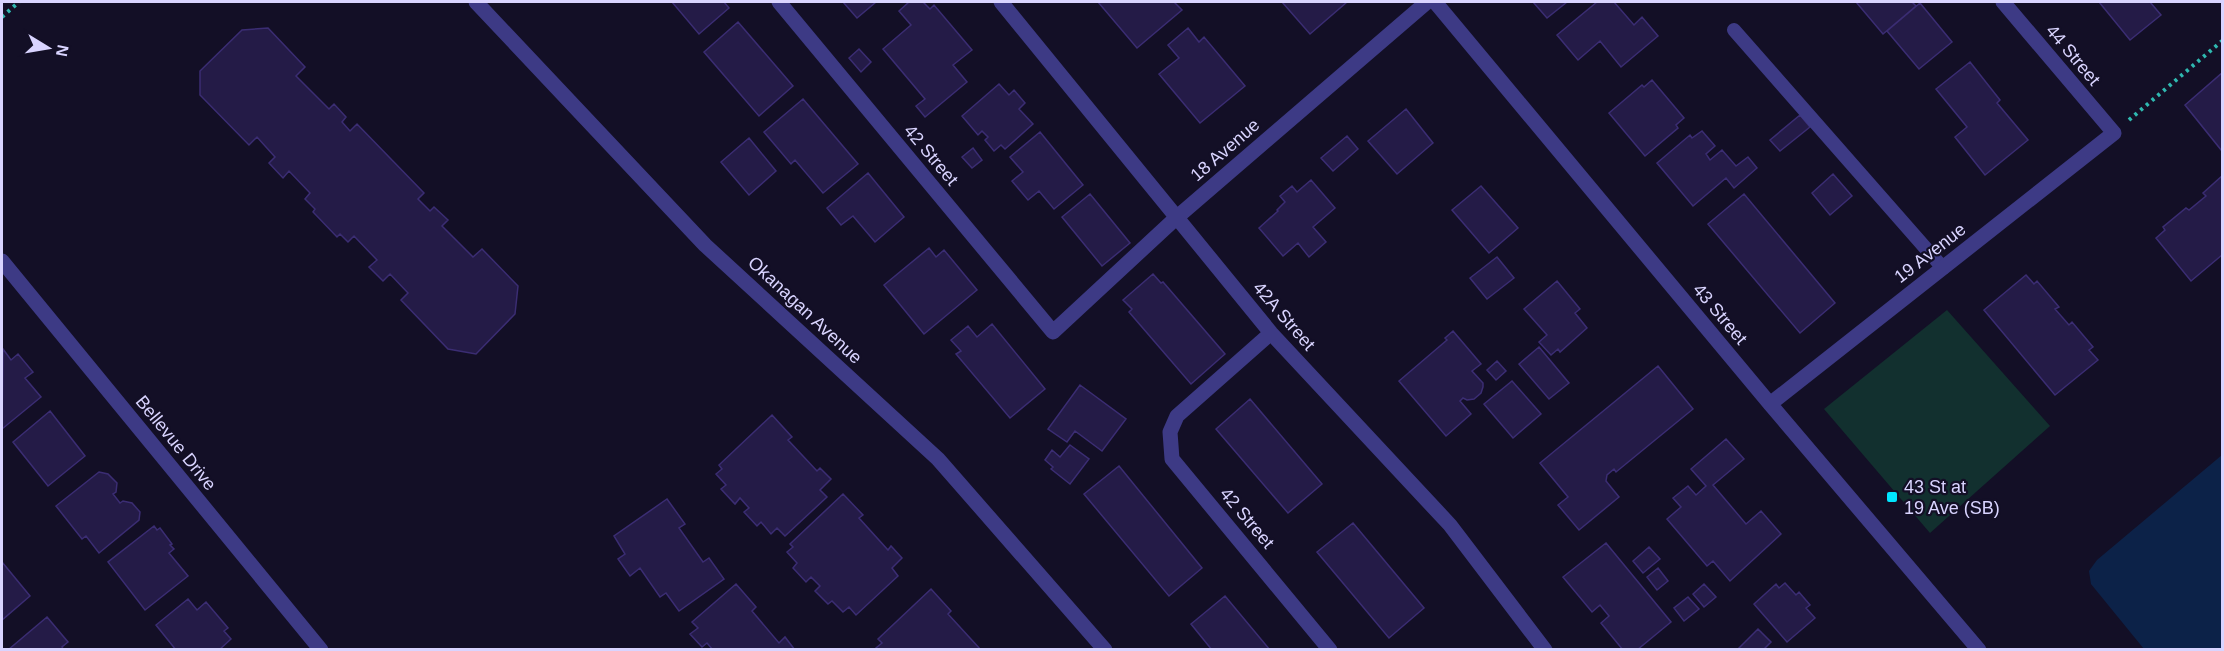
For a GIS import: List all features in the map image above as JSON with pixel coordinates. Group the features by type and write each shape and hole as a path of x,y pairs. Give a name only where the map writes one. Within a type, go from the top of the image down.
{"street":[{"name":"Okanagan Avenue","path":"476,2 705,245 938,459 1105,650"},
{"name":"42 Street","path":"779,2 1053,333"},
{"name":"42A Street","path":"1000,2 1271,333 1450,525 1545,650"},
{"name":"18 Avenue","path":"1053,333 1176,218 1427,2"},
{"name":"43 Street","path":"1435,2 1770,404 1979,650"},
{"name":"44 Street","path":"2003,2 2114,133"},
{"name":"19 Avenue","path":"1770,404 2114,133"},
{"name":"Bellevue Drive","path":"2,261 321,650"},
{"name":"42 Street","path":"1271,333 1177,416 1170,432 1172,459 1330,650"}],"lane":[{"path":"1734,30 1942,268"}],"path":[{"path":"2,17 19,2"},
{"path":"2114,133 2223,41"}],"green space":[{"path":"1947,310 2050,426 1930,533 1824,409"}],"water":[{"path":"2222,455 2222,649 2144,649 2091,584 2089,571 2097,560"}],"building":[{"path":"672,2 724,2 729,8 699,34"},
{"path":"843,2 876,2 857,18"},
{"path":"909,2 923,2 930,9 934,5 972,50 953,65 967,82 925,117 916,106 925,99 883,49 911,25 899,11"},
{"path":"1098,2 1174,2 1182,10 1137,48"},
{"path":"1282,2 1347,2 1310,34"},
{"path":"1533,2 1567,2 1547,18"},
{"path":"1597,2 1614,2 1634,25 1642,17 1658,36 1621,67 1600,41 1578,60 1557,35"},
{"path":"1856,2 1912,2 1916,6 1883,34"},
{"path":"2099,2 2150,2 2161,15 2130,40"},
{"path":"1920,3 1952,42 1919,69 1887,31"},
{"path":"738,22 793,86 759,116 704,52"},
{"path":"268,28 305,67 296,76 329,109 334,104 346,117 342,122 350,131 357,124 424,193 418,199 430,211 434,207 448,220 442,226 473,257 482,249 518,286 515,314 476,354 448,349 401,300 408,293 390,274 383,281 369,267 377,260 354,236 348,242 340,234 337,237 313,212 315,209 305,199 310,193 289,171 283,178 269,163 275,157 257,137 249,145 200,95 200,71 242,30"},
{"path":"1188,28 1199,42 1204,37 1245,86 1200,123 1159,74 1179,58 1168,45"},
{"path":"859,49 871,62 861,72 849,58"},
{"path":"1970,62 2000,100 1997,103 2028,140 1985,175 1955,137 1967,127 1936,89"},
{"path":"2222,73 2222,151 2185,105"},
{"path":"1652,80 1684,118 1676,125 1678,128 1645,156 1609,113 1642,85 1644,87"},
{"path":"999,84 1009,95 1014,90 1025,103 1019,109 1033,124 1005,149 1001,145 994,151 985,140 988,137 982,131 978,135 962,116"},
{"path":"803,99 858,164 823,193 795,160 791,164 764,132"},
{"path":"1406,109 1433,143 1397,174 1368,141"},
{"path":"1800,115 1810,127 1780,151 1770,140"},
{"path":"1702,131 1715,146 1706,154 1710,160 1722,150 1736,166 1748,157 1757,168 1734,188 1726,178 1693,206 1657,163 1690,135 1692,138"},
{"path":"1040,132 1083,185 1054,209 1039,191 1028,200 1012,181 1023,172 1010,157"},
{"path":"1347,136 1358,149 1333,171 1321,158"},
{"path":"749,138 776,171 749,195 721,162"},
{"path":"973,148 982,160 972,168 962,157"},
{"path":"868,173 904,217 875,242 853,216 841,225 827,208"},
{"path":"1833,174 1852,196 1830,215 1812,193"},
{"path":"2222,176 2222,255 2191,281 2156,238 2165,230 2163,227 2186,208 2189,210 2206,196 2203,193"},
{"path":"1311,180 1335,208 1313,227 1326,242 1309,257 1298,243 1283,256 1259,228 1285,202 1280,196 1292,186 1297,192"},
{"path":"1481,186 1518,228 1489,253 1452,210"},
{"path":"1090,194 1130,243 1102,266 1062,217"},
{"path":"1744,194 1835,303 1800,333 1708,224"},
{"path":"929,248 936,257 944,250 977,290 924,334 884,285"},
{"path":"1497,257 1514,278 1487,299 1470,278"},
{"path":"1153,274 1161,283 1163,282 1225,354 1191,384 1129,312 1132,309 1123,300"},
{"path":"2026,275 2034,284 2037,281 2059,307 2055,309 2069,325 2072,322 2093,347 2089,350 2098,360 2055,395 1984,310"},
{"path":"1557,281 1580,309 1575,313 1587,328 1560,352 1558,349 1551,355 1539,342 1547,335 1524,309"},
{"path":"992,324 1045,389 1010,418 956,354 961,351 951,340 968,326 977,337"},
{"path":"1453,331 1481,364 1472,371 1483,383 1483,387 1481,393 1474,399 1463,398 1460,401 1471,414 1446,436 1399,381 1447,340 1445,338"},
{"path":"1539,347 1569,383 1549,399 1519,364"},
{"path":"3,349 11,360 18,354 33,372 25,378 41,397 2,429"},
{"path":"1497,361 1506,371 1496,380 1487,370"},
{"path":"1658,366 1693,409 1616,472 1614,469 1607,475 1606,481 1619,497 1579,530 1558,505 1568,497 1540,463"},
{"path":"1512,381 1541,414 1513,438 1484,404"},
{"path":"1080,385 1126,419 1102,451 1075,431 1067,442 1048,429"},
{"path":"1250,399 1322,484 1288,513 1216,429"},
{"path":"50,411 85,456 48,486 13,442"},
{"path":"772,415 792,437 788,440 817,471 820,468 831,479 820,490 827,497 785,536 777,528 771,534 761,522 757,526 744,512 749,508 740,498 735,504 721,489 726,485 716,474 722,469 719,465"},
{"path":"1726,439 1744,459 1713,485 1746,524 1761,511 1781,534 1730,581 1713,561 1707,566 1667,519 1681,507 1673,498 1688,486 1696,495 1706,486 1691,469"},
{"path":"1070,445 1089,459 1070,484 1051,469 1053,467 1045,460 1052,450 1060,457"},
{"path":"1119,466 1202,568 1169,596 1084,494"},
{"path":"99,472 108,474 117,483 116,492 113,494 120,503 123,501 132,503 140,512 139,520 99,553 86,536 82,539 56,506"},
{"path":"843,494 863,515 859,518 888,550 891,546 902,558 892,568 898,576 856,615 849,607 843,612 832,601 828,604 815,591 820,586 811,577 806,582 793,568 797,563 787,552 793,547 790,544"},
{"path":"667,499 685,524 679,528 703,562 709,558 724,579 679,611 666,593 660,597 640,568 630,576 618,559 625,554 614,536"},
{"path":"1353,523 1424,608 1389,638 1317,552"},
{"path":"154,526 157,530 160,528 172,544 170,545 174,549 169,553 188,576 145,610 108,562"},
{"path":"1606,543 1671,622 1637,650 1623,650 1601,623 1609,616 1600,605 1592,612 1563,577"},
{"path":"1649,547 1660,559 1643,573 1633,561"},
{"path":"2,562 30,596 2,620"},
{"path":"1658,568 1668,581 1657,590 1647,577"},
{"path":"1785,583 1796,595 1799,592 1810,605 1806,608 1815,618 1787,642 1754,604 1776,584 1779,588"},
{"path":"736,584 756,607 752,611 779,643 785,637 795,650 713,650 707,643 702,647 690,634 698,628 692,622"},
{"path":"1704,584 1716,597 1704,607 1693,594"},
{"path":"931,589 951,611 948,614 981,650 877,650 876,648 882,643 878,639"},
{"path":"1225,596 1270,650 1212,650 1191,624"},
{"path":"1688,597 1699,609 1684,621 1674,608"},
{"path":"188,599 197,610 206,602 228,628 224,631 231,639 219,650 176,650 156,625"},
{"path":"47,617 68,642 62,647 64,650 8,650"},
{"path":"1758,629 1771,642 1763,650 1737,650"}],"place":[{"name":"43 St at 19 Ave (SB)","path":"1892,497"}]}
